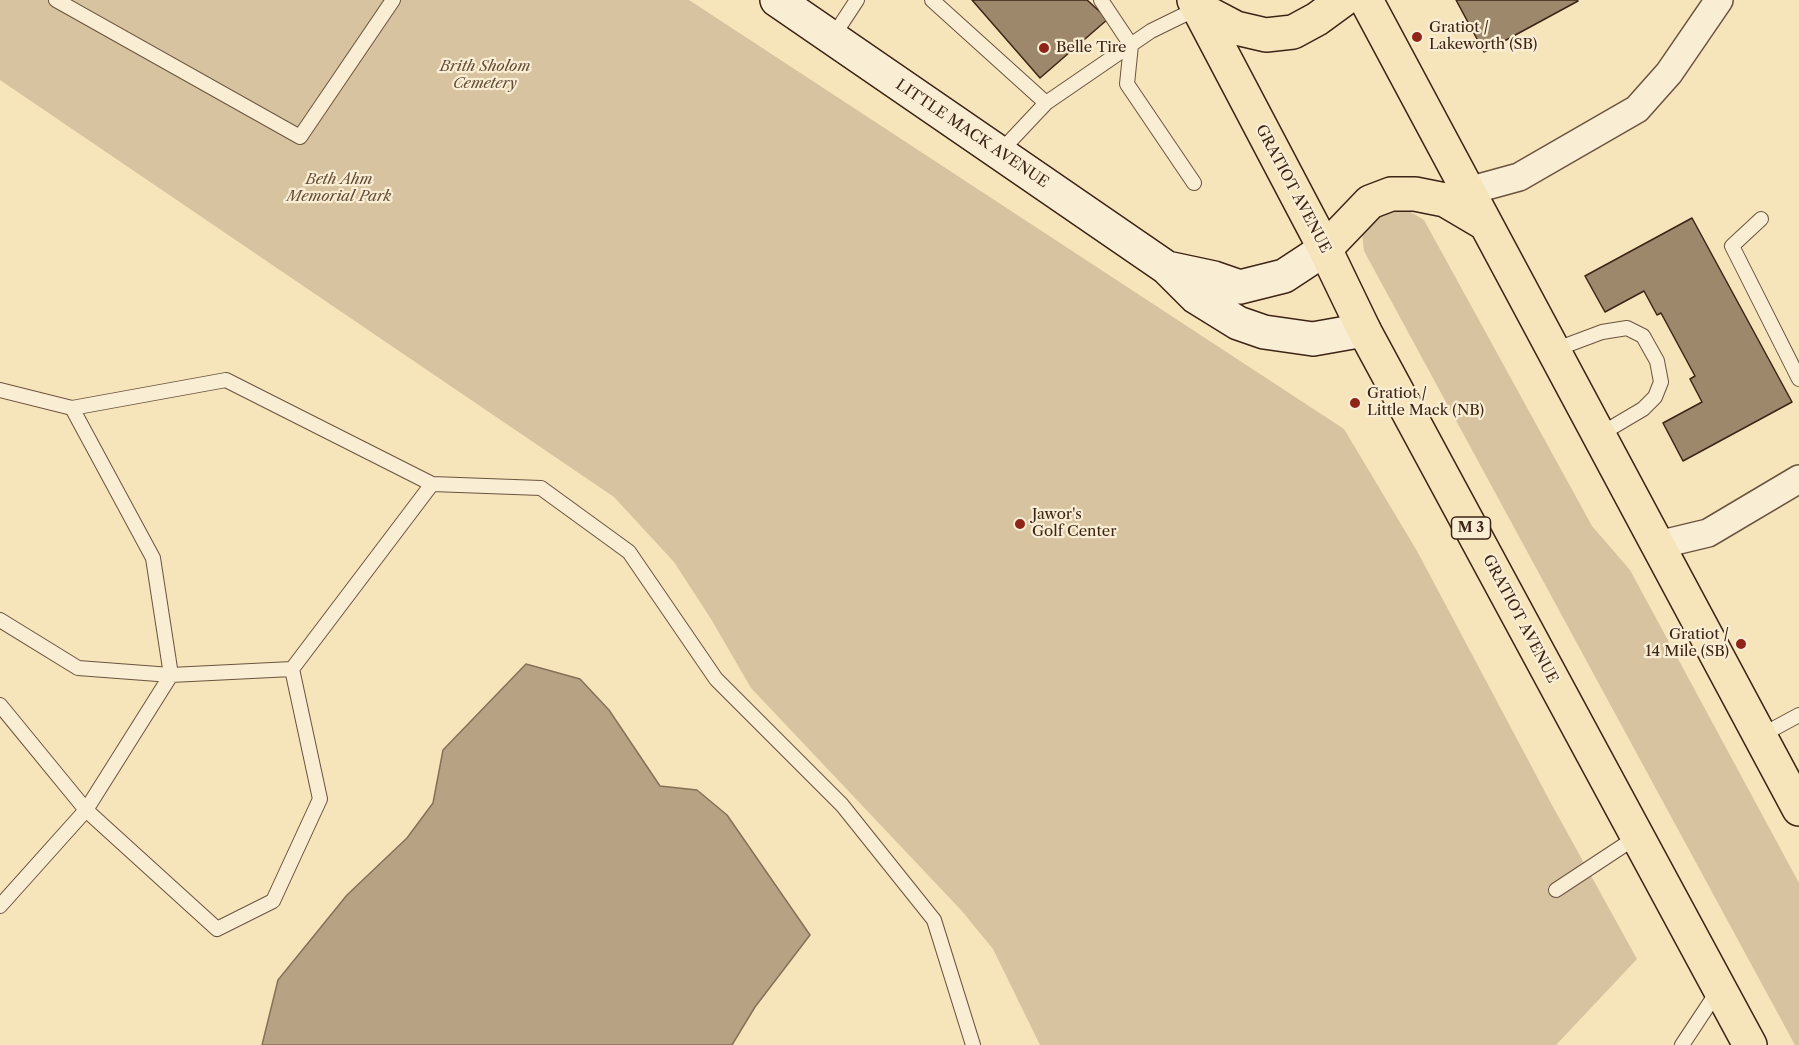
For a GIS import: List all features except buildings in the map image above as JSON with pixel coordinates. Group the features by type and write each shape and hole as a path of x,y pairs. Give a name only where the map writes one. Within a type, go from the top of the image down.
{"main road":[{"path":"1196,4 1236,28 1266,34 1293,32 1317,20 1343,0"},
{"path":"1366,0 1799,809"},
{"name":"LITTLE MACK AVENUE","path":"781,1 1167,267 1196,297 1238,323 1264,332 1313,339 1364,330"},
{"name":"GRATIOT AVENUE","path":"1196,4 1325,249 1364,330 1750,1045"},
{"path":"1325,249 1370,202 1390,194 1415,194 1445,201 1484,223"},
{"name":"LITTLE MACK AVENUE","path":"1167,267 1214,278 1240,287 1284,276 1325,249"}],"street":[{"path":"1468,191 1519,177 1637,108 1669,73 1719,0"},
{"path":"1658,545 1708,533 1799,479"}],"lane":[{"path":"56,0 300,137 393,0"},
{"path":"832,38 857,0"},
{"path":"932,0 1046,102"},
{"path":"1101,0 1131,45 1127,84 1194,183"},
{"path":"999,153 1046,102 1151,31 1196,4"},
{"path":"1761,219 1732,246 1799,379"},
{"path":"1553,350 1602,332 1627,328 1643,336 1658,361 1661,382 1655,397 1643,410 1599,435"},
{"path":"0,390 72,408 226,380 432,484 541,488 628,552 716,679 842,805 934,920 973,1045"},
{"path":"0,906 86,810 171,675 153,558 72,408"},
{"path":"0,705 86,810 218,929 273,901 320,799 292,669 432,484"},
{"path":"0,620 78,668 171,675 292,669"},
{"path":"1760,736 1799,715"},
{"path":"1556,890 1638,836"},
{"path":"1682,1045 1719,989"}],"green space":[{"name":"Jawor's Golf Center","path":"0,0 689,0 1344,429 1417,551 1637,959 1556,1045 1040,1045 993,949 961,910 751,688 711,619 674,562 614,497 0,80"},
{"path":"1404,208 1424,220 1592,526 1630,570 1799,883 1799,1045 1795,1045 1364,251 1362,233 1373,217 1387,210"}],"shaded area":[{"path":"526,664 580,679 609,710 660,786 697,790 727,815 810,935 755,1007 732,1045 262,1045 278,980 347,895 407,838 433,803 443,750"}],"place":[{"name":"Gratiot / Lakeworth (SB)","path":"1417,37"},
{"name":"Belle Tire","path":"1044,48"},
{"name":"Gratiot / Little Mack (NB)","path":"1355,403"},
{"name":"Jawor's Golf Center","path":"1020,524"},
{"name":"Gratiot / 14 Mile (SB)","path":"1741,644"}],"park label":[{"name":"Brith Sholom Cemetery","path":"485,76"},
{"name":"Beth Ahm Memorial Park","path":"339,188"}]}
